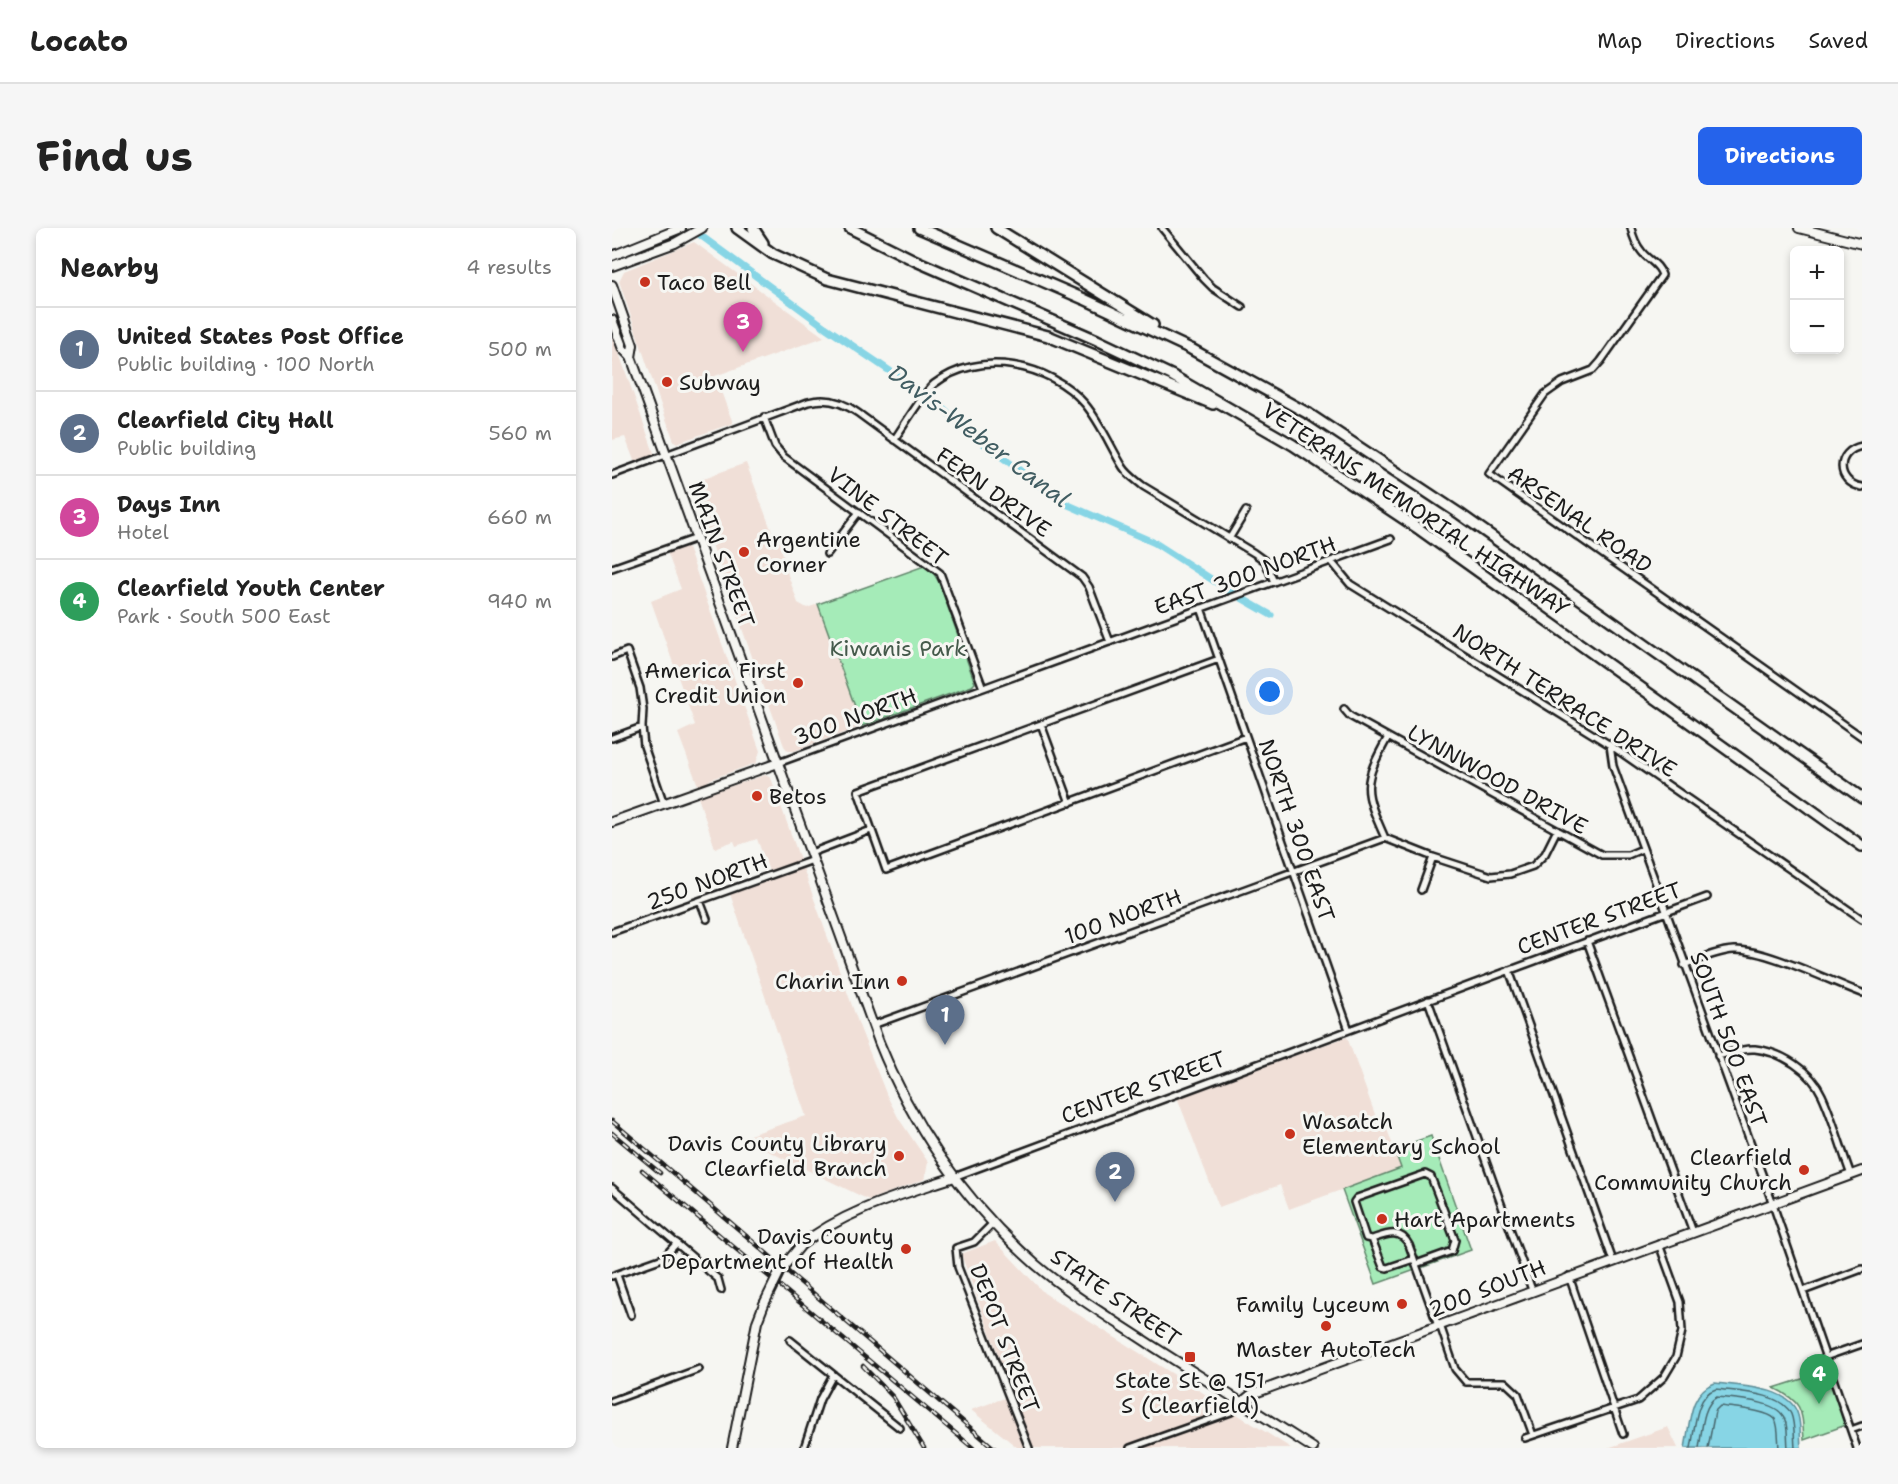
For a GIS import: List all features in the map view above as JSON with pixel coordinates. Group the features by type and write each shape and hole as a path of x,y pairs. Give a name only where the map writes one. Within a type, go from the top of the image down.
{"highway":[{"path":"737,228 773,254 841,283 1048,336 1251,420"},
{"path":"753,228 762,242 788,261"},
{"name":"VETERANS MEMORIAL HIGHWAY","path":"850,228 916,261 1171,375 1293,445 1419,529 1862,846"},
{"name":"VETERANS MEMORIAL HIGHWAY","path":"919,228 1084,299 1191,349 1309,414 1450,508 1862,798"},
{"path":"996,228 1191,349"}],"main road":[{"path":"612,256 681,228"},
{"path":"612,266 675,243 702,228"},
{"path":"1799,228 1862,244"},
{"name":"MAIN STREET","path":"612,285 633,345 632,357 873,1025"},
{"name":"MAIN STREET","path":"612,320 623,349 632,357"},
{"name":"300 NORTH","path":"612,822 778,762"},
{"name":"STATE STREET","path":"873,1025 898,1087 929,1141 954,1177 993,1223 1062,1285 1313,1448"},
{"name":"200 SOUTH","path":"1242,1402 1252,1394 1569,1276 1862,1171"},
{"name":"CENTER STREET","path":"732,1448 757,1322 780,1271 801,1245 818,1232 852,1214 954,1177"}],"street":[{"path":"1162,228 1209,284 1242,307"},
{"name":"ARSENAL ROAD","path":"1631,228 1633,238 1641,251 1659,268 1662,275 1601,361 1593,370 1562,382 1545,394 1488,474 1862,738"},
{"path":"894,440 929,389 950,374 969,367 991,364 1008,364 1030,369 1065,386 1084,403 1100,423 1130,475 1143,486 1265,561 1274,582"},
{"name":"FERN DRIVE","path":"764,417 808,402 825,399 848,407 1083,577 1110,642"},
{"path":"612,475 764,417"},
{"name":"VINE STREET","path":"764,417 775,446 781,455 940,573 983,688"},
{"path":"1862,446 1849,451 1842,466 1844,476 1851,484 1862,487"},
{"path":"1229,539 1246,511"},
{"path":"827,554 858,512"},
{"path":"612,568 697,538"},
{"name":"EAST 300 NORTH","path":"1110,642 1391,539"},
{"name":"NORTH TERRACE DRIVE","path":"1330,561 1350,584 1610,745 1862,920"},
{"name":"NORTH 300 EAST","path":"1201,608 1349,1030"},
{"name":"300 NORTH","path":"778,762 1110,642"},
{"path":"612,657 627,651 640,688 644,710 642,727 644,746 664,804"},
{"path":"1219,659 858,791 871,830 886,870 1246,737"},
{"name":"LYNNWOOD DRIVE","path":"1344,709 1350,717 1602,855 1628,855 1642,849"},
{"path":"1041,724 1070,803"},
{"path":"612,738 642,727"},
{"path":"1388,737 1371,768 1367,787 1373,812 1386,838 1433,857 1491,876 1510,874 1533,866 1545,854 1557,830"},
{"name":"SOUTH 500 EAST","path":"1610,745 1613,766 1642,849 1772,1203 1857,1448"},
{"name":"250 NORTH","path":"612,932 700,901 812,857 871,830"},
{"name":"100 NORTH","path":"873,1025 1386,838"},
{"path":"1421,890 1433,857"},
{"name":"CENTER STREET","path":"954,1177 1707,897"},
{"path":"700,901 706,919"},
{"path":"1587,941 1693,1232"},
{"path":"1684,965 1725,952 1747,951 1765,955 1862,993"},
{"path":"1509,970 1613,1260"},
{"path":"1428,1000 1532,1290"},
{"path":"1718,1056 1737,1050 1756,1049 1781,1057 1807,1074 1821,1094 1851,1175"},
{"path":"1372,1239 1383,1267 1388,1268 1415,1262 1452,1251 1455,1240 1429,1175 1425,1174 1358,1198 1354,1202 1366,1238 1372,1239 1397,1233 1406,1240 1415,1262 1439,1325 1455,1369 1466,1382 1505,1382 1518,1394 1533,1435"},
{"path":"612,1188 718,1279 721,1290"},
{"name":"DEPOT STREET","path":"993,1223 974,1242 956,1248 958,1267 1029,1448"},
{"path":"632,1315 614,1276 663,1258 677,1243"},
{"path":"1525,1438 1638,1400 1664,1377 1676,1357 1682,1331 1680,1302 1659,1244"},
{"path":"1803,1291 1862,1269"},
{"path":"1569,1276 1623,1434"},
{"path":"790,1340 900,1428"},
{"path":"1825,1357 1862,1344"},
{"path":"612,1401 699,1369"},
{"path":"804,1448 820,1399 833,1375"},
{"name":"200 SOUTH","path":"1130,1448 1231,1412 1242,1402"},
{"path":"1851,1430 1862,1426"}],"shaded area":[{"path":"694,242 824,337 715,376 733,423 677,443 674,441 658,397 619,281 624,271"},
{"path":"612,333 655,456 635,463 625,437 612,440"},
{"path":"746,463 775,540 779,539 798,603 807,608 818,604 862,726 794,751 788,751 784,746 690,483"},
{"path":"683,546 688,548 760,751 756,763 711,779 699,788 678,733 695,725 651,601 681,589 667,552"},
{"path":"765,775 771,778 860,1028 887,1096 899,1119 928,1162 925,1179 869,1200 741,1138 806,1116 730,894 772,879 757,839 736,846 734,841 715,848 698,797"},
{"name":"Wasatch Elementary School","path":"1347,1037 1377,1120 1383,1118 1401,1168 1289,1209 1280,1185 1219,1207 1177,1097"},
{"path":"995,1241 1044,1293 1291,1448 1018,1448 971,1410 1013,1395 961,1254"},
{"path":"1668,1427 1678,1448 1608,1448"}],"green space":[{"name":"Kiwanis Park","path":"924,566 934,574 939,582 975,683 862,726 818,604"},
{"path":"1431,1136 1471,1250 1376,1284 1342,1190 1401,1168 1394,1149"},
{"path":"1827,1371 1846,1425 1804,1440 1803,1421 1799,1408 1791,1398 1774,1388"}],"water":[{"path":"1715,1383 1763,1389 1785,1398 1793,1405 1798,1415 1801,1448 1685,1448 1695,1401 1706,1387"}],"waterway":[{"name":"Davis-Weber Canal","path":"700,235 825,327 940,405 968,432 1064,503 1155,543 1271,615"}],"railway":[{"path":"612,1121 994,1448"},
{"path":"612,1133 660,1173"},
{"path":"642,1170 973,1448"},
{"path":"863,1366 893,1397 924,1448"}],"place":[{"name":"Taco Bell","path":"645,282"},
{"name":"Days Inn","path":"743,352"},
{"name":"Subway","path":"667,382"},
{"name":"Argentine Corner","path":"744,552"},
{"name":"America First Credit Union","path":"798,683"},
{"name":"Betos","path":"757,796"},
{"name":"Charin Inn","path":"902,981"},
{"name":"United States Post Office","path":"945,1045"},
{"name":"Wasatch Elementary School","path":"1290,1134"},
{"name":"Davis County Library Clearfield Branch","path":"899,1156"},
{"name":"Clearfield Community Church","path":"1804,1170"},
{"name":"Clearfield City Hall","path":"1115,1202"},
{"name":"Hart Apartments","path":"1382,1219"},
{"name":"Davis County Department of Health","path":"906,1249"},
{"name":"Family Lyceum","path":"1402,1304"},
{"name":"Master AutoTech","path":"1326,1326"},
{"name":"State St @ 151 S (Clearfield)","path":"1190,1357"},
{"name":"Clearfield Youth Center","path":"1819,1404"}]}
